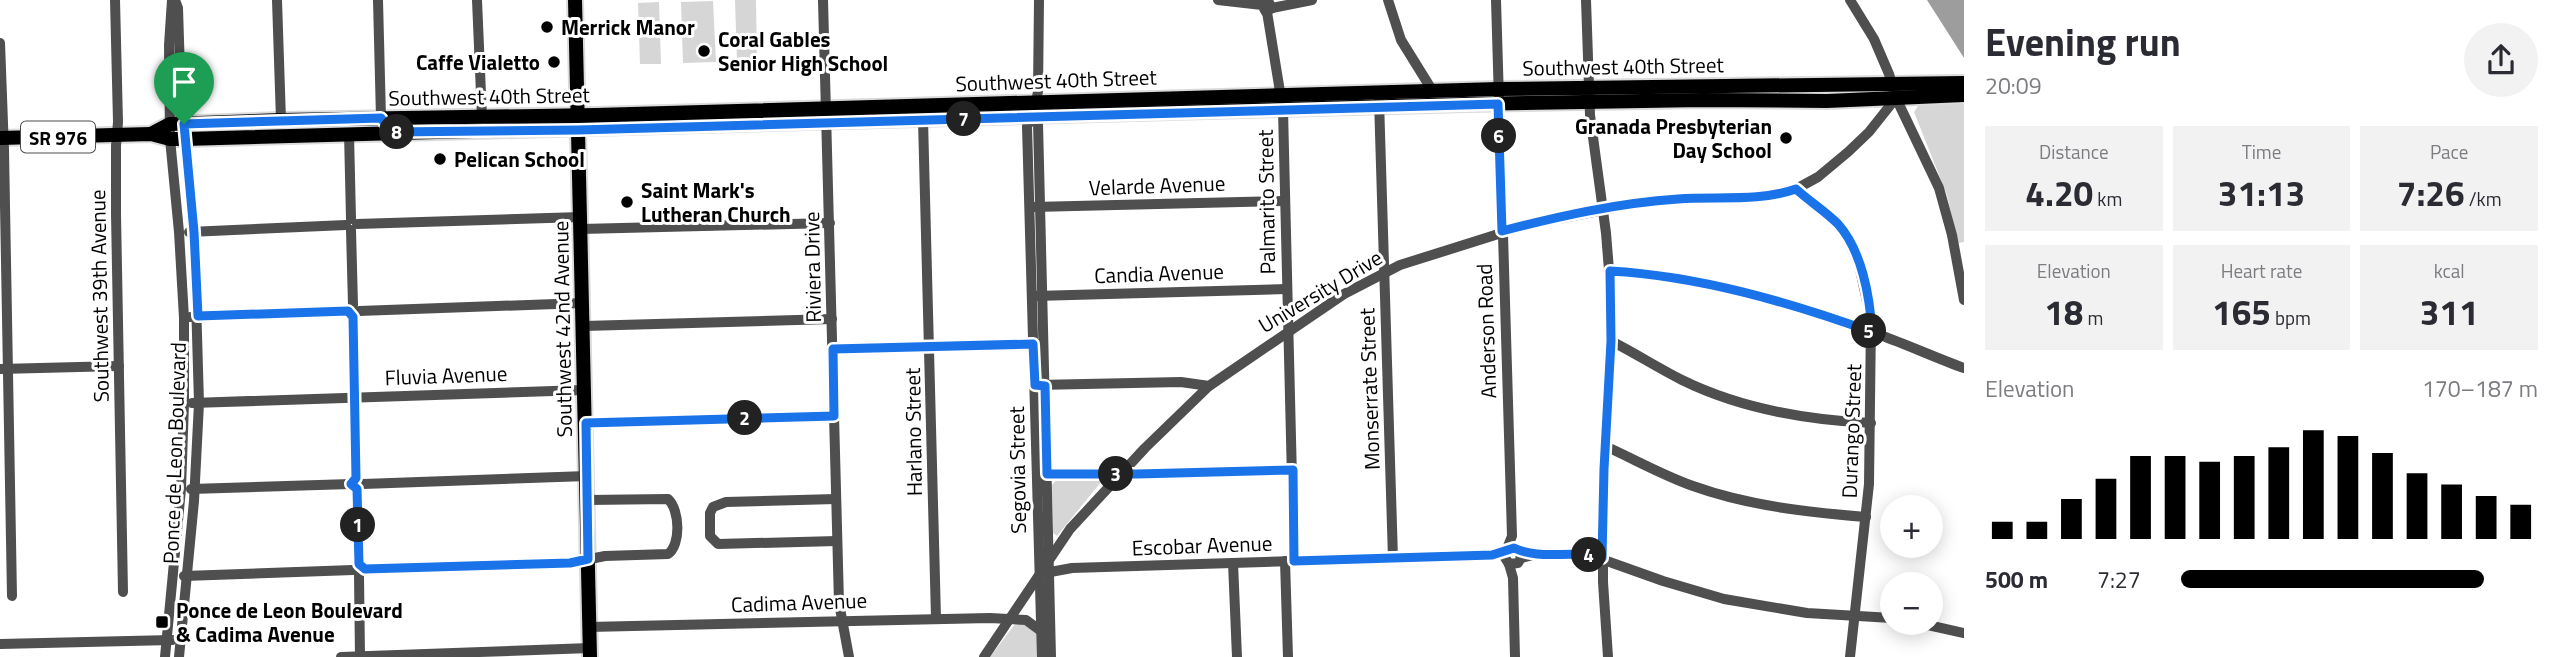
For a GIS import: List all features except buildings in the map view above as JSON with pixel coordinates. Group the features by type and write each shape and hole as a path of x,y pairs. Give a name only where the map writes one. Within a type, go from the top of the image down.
{"main road":[{"name":"Southwest 42nd Avenue","path":"575,0 590,653"},
{"name":"Southwest 40th Street","path":"1589,95 1892,82 1964,83"},
{"name":"Southwest 40th Street","path":"1379,100 1432,90 1498,96"},
{"name":"Southwest 40th Street","path":"177,132 391,132 578,123 1498,96 1896,98 1964,94"},
{"name":"Southwest 40th Street","path":"827,116 923,120 1036,109"},
{"name":"Southwest 40th Street","path":"2,138 151,134 281,120 482,117 578,123"}],"street":[{"name":"Southwest 39th Avenue","path":"115,0 123,592"},
{"name":"Ponce de Leon Boulevard","path":"165,657 181,489 184,403 184,318 177,132 169,44 173,0"},
{"path":"277,0 281,120"},
{"path":"378,0 381,118 391,132"},
{"path":"477,0 482,117"},
{"name":"Riviera Drive","path":"823,0 837,541 841,620 849,657"},
{"name":"Segovia Street","path":"1039,0 1036,109 1027,123 1035,207 1044,573 1051,657"},
{"path":"1218,0 1267,5 1312,0"},
{"path":"1388,0 1401,40 1432,90"},
{"name":"Anderson Road","path":"1496,0 1513,556"},
{"path":"1586,0 1589,95 1610,271 1611,341 1602,558 1608,657"},
{"path":"1850,0 1874,39 1896,98 1942,197 1964,300"},
{"name":"Palmarito Street","path":"1267,5 1283,102 1293,470 1288,657"},
{"path":"0,43 4,368 12,596"},
{"name":"University Drive","path":"984,657 1044,573 1049,558 1077,520 1120,474 1209,386 1344,294 1385,271 1502,231 1603,208 1667,200 1764,196 1796,189 1818,177 1838,161 1869,132 1896,98"},
{"name":"Monserrate Street","path":"1379,100 1393,559"},
{"name":"Harlano Street","path":"923,120 936,618"},
{"name":"Ponce de Leon Boulevard","path":"177,132 194,232 199,403 195,489 179,657"},
{"path":"349,133 360,657"},
{"name":"Durango Street","path":"1796,189 1831,218 1848,239 1870,308 1871,423 1866,517 1850,657"},
{"name":"Velarde Avenue","path":"1035,207 1285,201"},
{"path":"179,232 351,224 830,223"},
{"path":"1610,271 1651,275 1730,290 1872,332 1964,368"},
{"name":"Candia Avenue","path":"1037,296 1287,289"},
{"path":"184,318 583,303"},
{"path":"584,326 832,319"},
{"path":"1611,341 1682,380 1741,403 1810,419 1871,423"},
{"path":"833,349 1038,344"},
{"path":"4,368 119,366"},
{"path":"1040,385 1181,382 1209,386"},
{"name":"Fluvia Avenue","path":"184,403 584,390"},
{"path":"586,423 834,416"},
{"path":"1605,446 1670,477 1726,497 1799,511 1866,517"},
{"path":"1042,474 1293,470"},
{"name":"Segovia Street","path":"1042,474 1049,558"},
{"path":"181,489 587,476"},
{"path":"174,576 570,563 605,556 668,554 673,550 676,522 671,501 663,498 588,499"},
{"path":"836,499 720,503 711,509 710,519 711,539 718,544 837,541"},
{"path":"1516,657 1513,556 1584,554 1602,558 1663,582 1724,599 1786,611 1880,617"},
{"name":"Escobar Avenue","path":"1044,573 1075,568 1513,556"},
{"path":"1233,563 1237,657"},
{"name":"Segovia Street","path":"1042,657 1044,573"},
{"name":"Cadima Avenue","path":"589,627 936,618 1030,621 1041,631"},
{"path":"1943,628 1964,632"},
{"path":"0,644 181,640"},
{"path":"341,657 590,653"}],"shaded area":[{"path":"735,0 756,0 757,61 737,61"},
{"path":"1927,0 1964,0 1964,58"},
{"path":"713,1 716,62 683,63 681,2"},
{"path":"659,2 661,64 640,64 638,3"},
{"path":"1964,99 1964,242 1958,243 1947,195 1914,112 1920,103"},
{"path":"1057,479 1098,479 1101,482 1057,536 1053,533 1052,485"},
{"path":"1022,623 1037,633 1038,657 990,657 1015,624"}],"place":[{"name":"Merrick Manor","path":"547,27"},
{"name":"Coral Gables Senior High School","path":"704,51"},
{"name":"Caffe Vialetto","path":"554,62"},
{"name":"Granada Presbyterian Day School","path":"1786,138"},
{"name":"Pelican School","path":"440,159"},
{"name":"Saint Mark's Lutheran Church","path":"627,202"},
{"name":"Ponce de Leon Boulevard & Cadima Avenue","path":"162,622"}],"route":[{"path":"1498,104 1502,231 1579,213 1634,204 1679,199 1777,195 1796,189 1844,231 1862,276 1870,308 1872,332 1743,293 1651,275 1610,271 1611,341 1602,558 1584,554 1534,555 1520,553 1511,548 1492,555 1294,561 1293,470 1047,474 1045,386 1035,385 1033,344 833,349 834,416 586,423 588,559 570,563 365,569 359,564 357,489 351,484 356,478 353,317 348,311 198,316 194,232 184,124 381,118 391,132 578,130 1498,104"}]}
